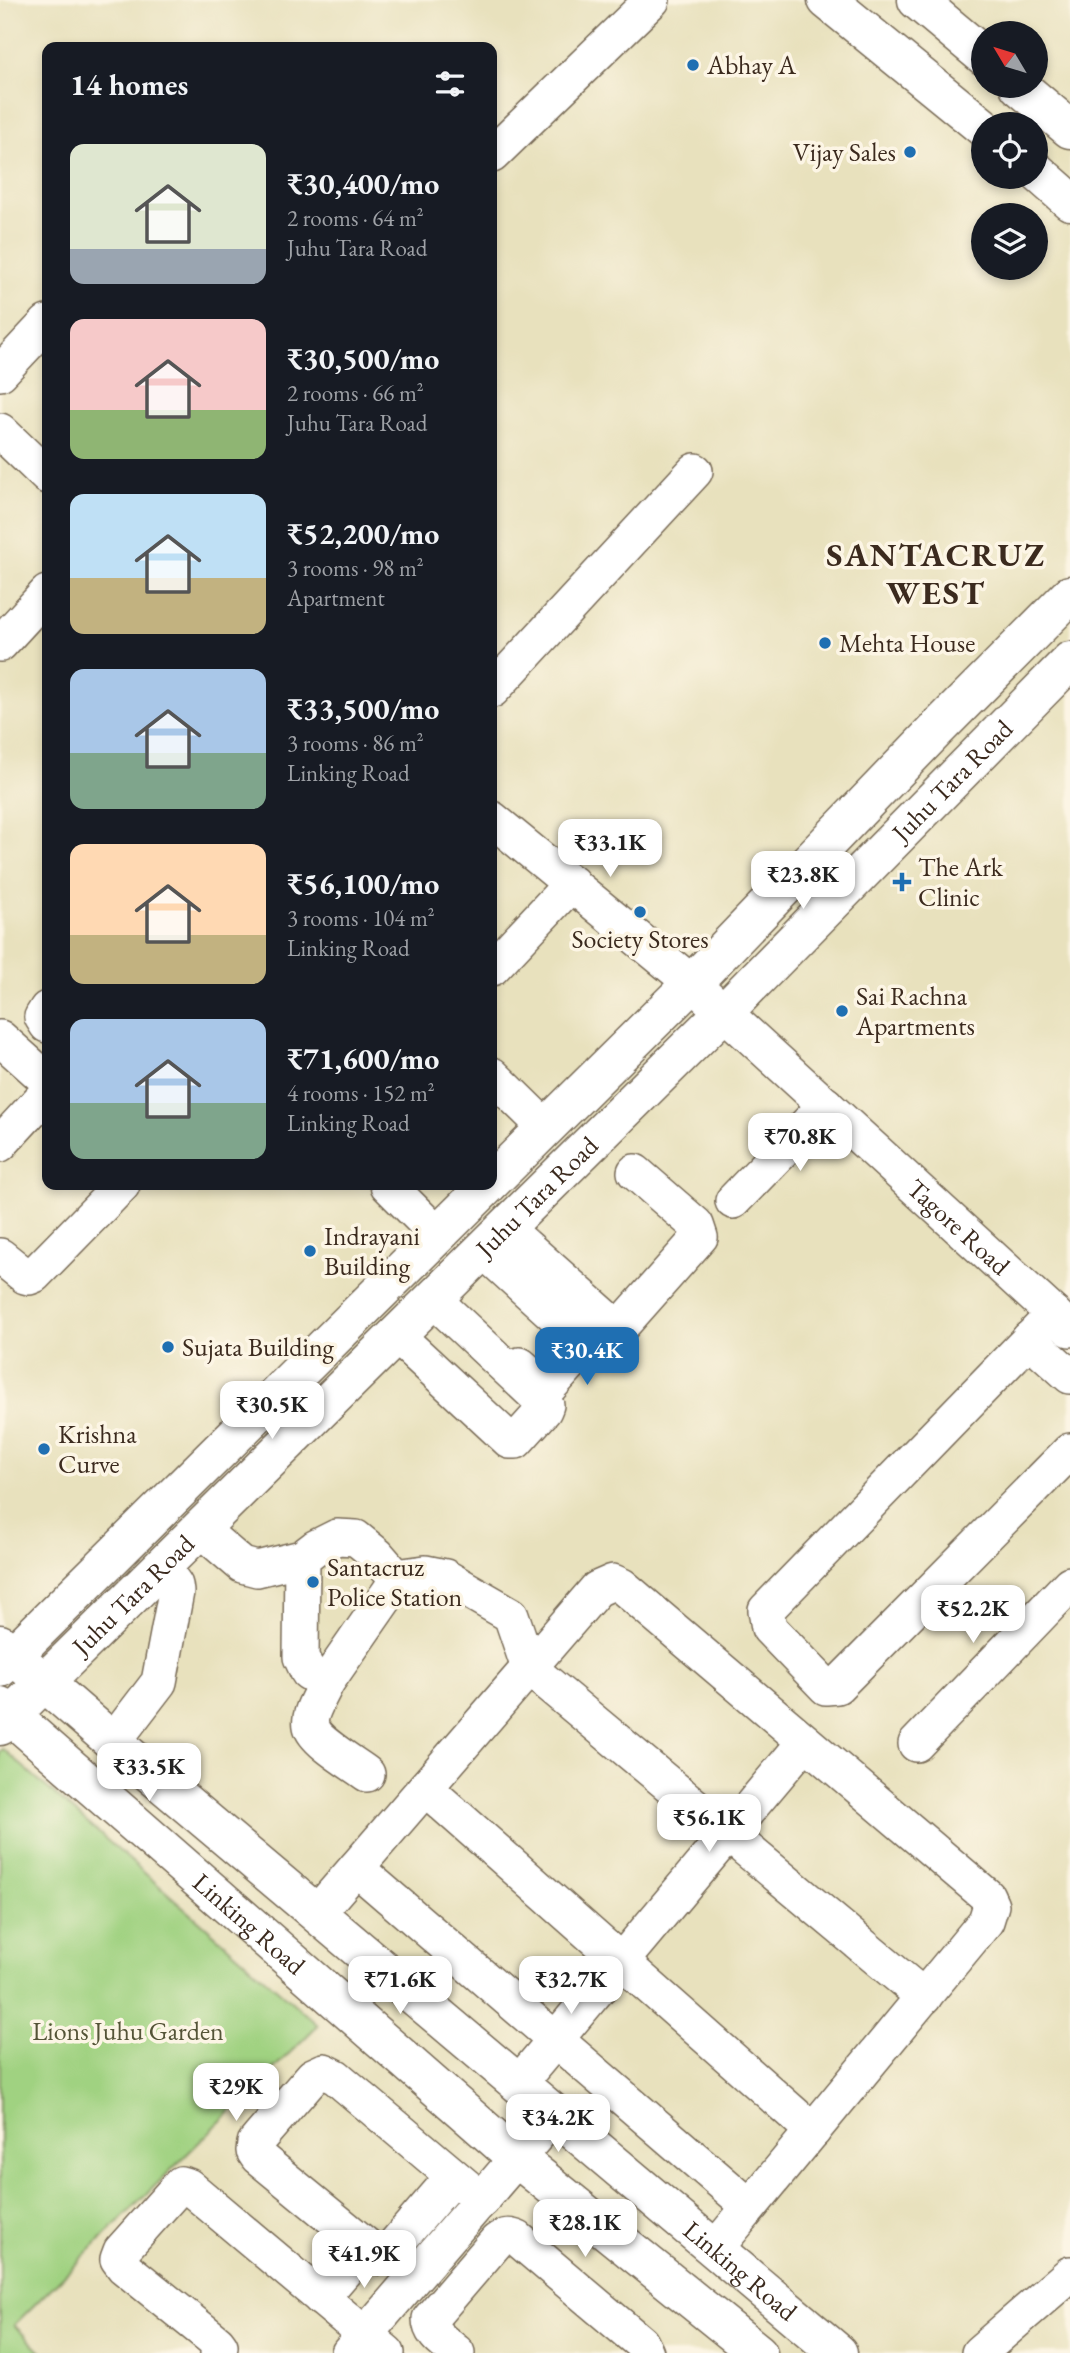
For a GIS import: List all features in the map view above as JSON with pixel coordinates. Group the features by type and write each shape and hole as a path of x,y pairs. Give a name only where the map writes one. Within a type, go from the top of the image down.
{"main road":[{"path":"827,0 971,117"},
{"path":"917,0 971,45"},
{"path":"1033,98 1070,129"},
{"path":"1048,182 1070,201"},
{"name":"Juhu Tara Road","path":"497,1174 692,983 1070,595"},
{"name":"Juhu Tara Road","path":"4,1716 44,1683 494,1239 617,1157 724,1012 1070,661"},
{"path":"967,699 1001,731"},
{"name":"Juhu Tara Road","path":"4,1656 186,1485 481,1190"},
{"path":"186,1485 208,1521"},
{"name":"Linking Road","path":"4,1656 44,1683 555,2113 715,2249 825,2349"},
{"name":"Linking Road","path":"4,1716 111,1802 518,2158 755,2352"},
{"path":"111,1802 142,1766"},
{"path":"681,2290 715,2249"}],"street":[{"path":"497,150 652,0"},
{"path":"0,373 42,328"},
{"path":"0,430 42,471"},
{"path":"497,685 695,471"},
{"path":"0,644 42,598"},
{"name":"Tagore Road","path":"497,823 692,983 1062,1322"},
{"path":"497,963 572,883"},
{"path":"0,1038 42,1076"},
{"path":"497,1080 546,1128"},
{"path":"0,1144 42,1098"},
{"path":"733,1201 826,1105"},
{"path":"494,1239 613,1324 621,1325 700,1237 696,1225 617,1157"},
{"path":"0,1256 25,1276 34,1275 117,1190"},
{"path":"393,1190 438,1235"},
{"path":"436,1296 541,1384 547,1387 551,1385 583,1349 584,1342 494,1239"},
{"path":"396,1335 510,1441 516,1441 546,1405 436,1296"},
{"path":"1062,1322 1029,1339 766,1610 769,1628 826,1687 837,1686 1070,1451"},
{"path":"1029,1339 1070,1376"},
{"path":"208,1521 248,1567 257,1569 302,1558 315,1548 337,1538 356,1538 377,1555 396,1577"},
{"path":"302,1558 301,1657 308,1672 326,1683"},
{"path":"113,1742 159,1682 176,1591 175,1585 162,1567"},
{"path":"396,1577 425,1573 445,1577 511,1615 529,1668 924,1997"},
{"path":"367,1774 319,1738 311,1726 312,1717 326,1683 392,1588 396,1577"},
{"path":"317,1913 597,1589 613,1582 622,1586 987,1896 991,1905 986,1921 715,2249"},
{"path":"916,1744 1070,1584"},
{"path":"519,2083 805,1742"},
{"path":"425,1788 813,2131"},
{"path":"356,1868 749,2206"},
{"path":"453,2177 384,2256 376,2256 258,2157 254,2151 255,2143 318,2072 331,2073 453,2177 491,2248"},
{"path":"218,2353 220,2346 217,2342 124,2267 118,2259 121,2250 177,2186 188,2186 321,2298 367,2347 472,2212 555,2113"},
{"path":"457,2353 430,2328 430,2319 491,2248 504,2236 511,2235 641,2343 646,2353"},
{"path":"321,2298 365,2247"},
{"path":"979,2353 1070,2274"}],"green space":[{"name":"Lions Juhu Garden","path":"3,1749 318,2025 14,2325 42,2353 0,2353 0,1752"}],"place":[{"name":"Abhay A","path":"693,65"},
{"name":"Vijay Sales","path":"910,152"},
{"name":"Mehta House","path":"825,643"},
{"name":"The Ark Clinic","path":"902,882"},
{"name":"Society Stores","path":"640,912"},
{"name":"Sai Rachna Apartments","path":"842,1011"},
{"name":"Indrayani Building","path":"310,1251"},
{"name":"Sujata Building","path":"168,1347"},
{"name":"Krishna Curve","path":"44,1449"},
{"name":"Santacruz Police Station","path":"313,1582"}],"district":[{"name":"SANTACRUZ WEST","path":"936,573"}]}
